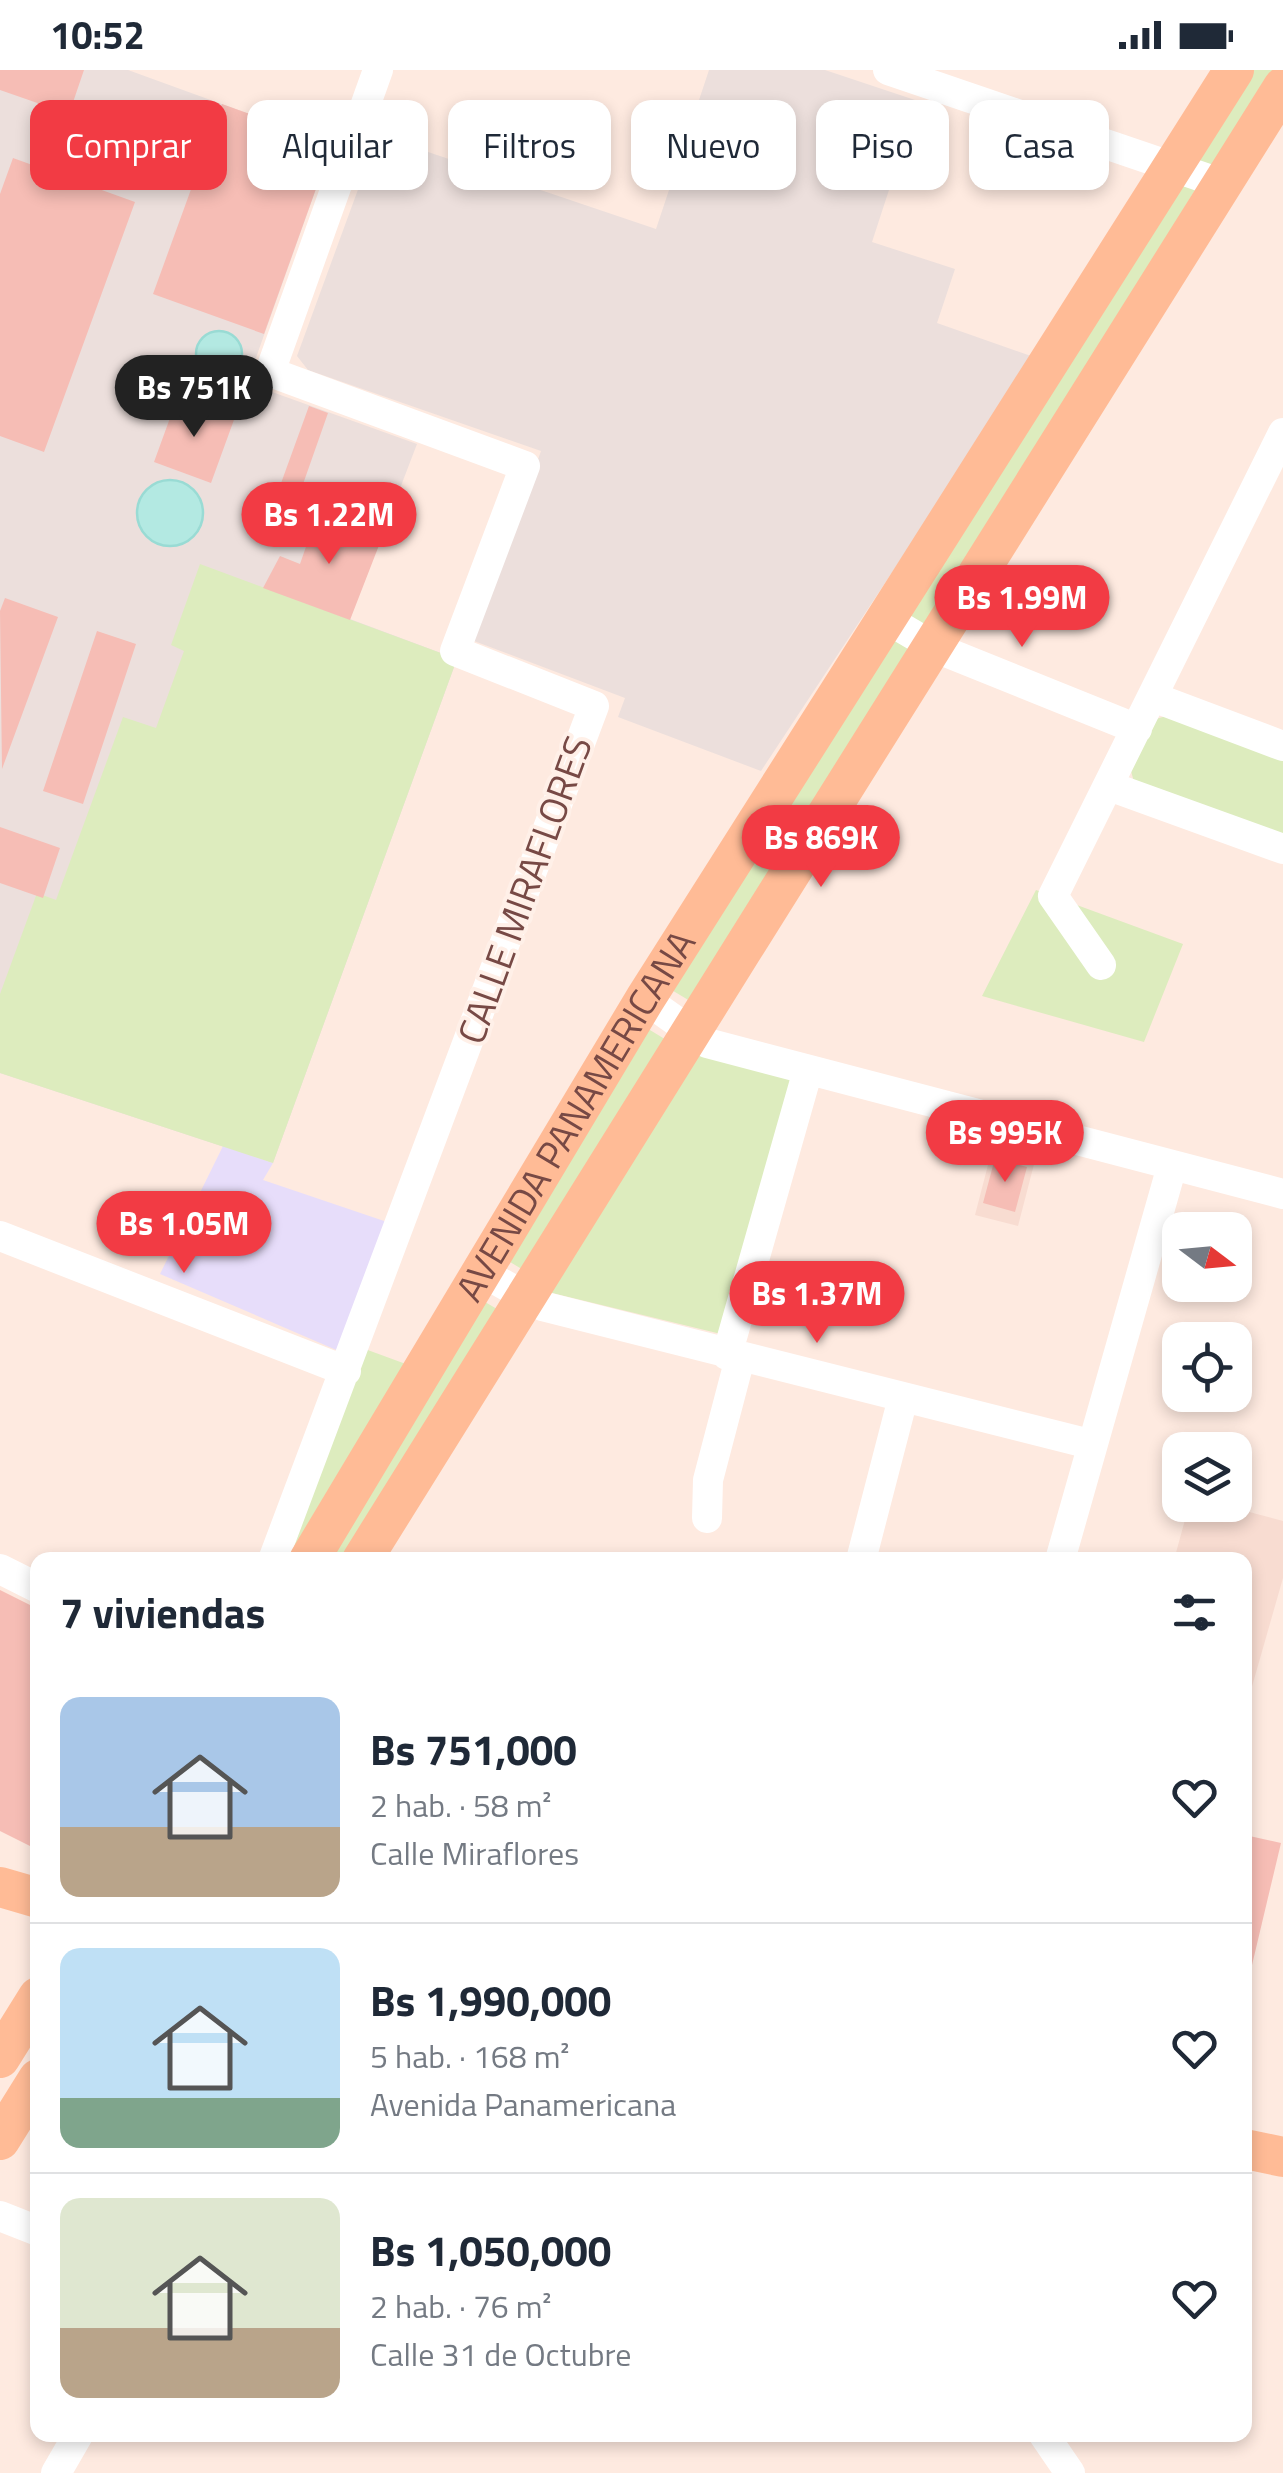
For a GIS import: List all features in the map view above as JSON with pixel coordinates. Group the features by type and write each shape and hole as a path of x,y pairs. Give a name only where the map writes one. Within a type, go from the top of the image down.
{"main road":[{"name":"AVENIDA PANAMERICANA","path":"314,1552 645,999 1234,70"},
{"name":"AVENIDA PANAMERICANA","path":"367,1552 689,1031 936,648 1223,184 1277,109"},
{"path":"0,1887 30,1896"},
{"path":"0,2058 30,2010"},
{"path":"0,2140 30,2092"},
{"path":"1252,2150 1283,2157"},
{"path":"1252,2173 1283,2180"}],"street":[{"name":"CALLE MIRAFLORES","path":"276,1552 594,706 456,651 525,466 270,372 378,70"},
{"path":"888,70 1223,184"},
{"path":"1100,965 1053,896 1283,432"},
{"path":"885,618 936,648 1137,729"},
{"path":"1152,697 1283,746"},
{"path":"1109,786 1283,849"},
{"path":"645,999 707,1043 1283,1194"},
{"path":"708,1518 708,1480 733,1356 808,1070"},
{"path":"1062,1552 1172,1166"},
{"path":"0,1236 346,1372"},
{"path":"482,1272 524,1297 733,1356 1090,1444"},
{"path":"863,1552 903,1398"},
{"path":"0,1569 30,1584"},
{"path":"0,2216 30,2228"},
{"path":"56,2473 74,2442"},
{"path":"1049,2442 1070,2473"}],"shaded area":[{"path":"0,70 128,70 211,100 30,100 30,190 227,190 227,106 247,113 247,190 316,190 247,383 417,444 350,619 457,659 273,1163 0,1073"},
{"path":"709,70 825,70 915,100 816,100 816,190 889,190 872,242 955,269 937,323 1034,357 761,771 618,717 625,698 474,641 541,451 308,370 297,356 358,190 428,190 428,152 448,159 448,190 541,190 656,229 669,190 796,190 796,100 699,100"},
{"path":"996,1134 1039,1145 1018,1226 975,1215"},
{"path":"223,1146 273,1163 263,1180 390,1223 341,1352 160,1274"},
{"path":"1252,1513 1283,1521 1283,1578 1252,1686 1252,1552 1176,1552 1184,1522 1252,1522"}],"green space":[{"path":"1252,70 1274,70 1212,169 1194,163"},
{"path":"1178,182 1195,190 929,630 903,613"},
{"path":"200,564 457,659 273,1163 0,1073 0,994 37,893 56,900 123,717 156,728 184,651 171,645"},
{"path":"889,635 915,651 695,1004 670,989"},
{"path":"1166,716 1283,761 1283,836 1134,782 1131,771 1156,719"},
{"path":"1036,890 1183,944 1144,1042 982,996"},
{"path":"645,1027 668,1041 525,1271 502,1257"},
{"path":"693,1054 795,1080 721,1334 548,1292"},
{"path":"480,1299 497,1309 351,1552 330,1552"},
{"path":"365,1349 414,1367 305,1552 290,1545"}],"water":[{"path":"219,331 235,338 242,354 235,370 219,377 203,370 196,354 203,338"},
{"path":"170,480 193,490 203,513 193,536 170,546 147,536 137,513 147,490"}],"building":[{"path":"0,70 84,70 74,100 30,100 0,90"},
{"path":"227,106 247,113 247,190 316,190 264,334 153,294 191,190 227,190"},
{"path":"13,158 30,164 30,190 102,190 135,202 44,452 0,436 0,194"},
{"path":"178,396 235,417 211,483 154,462"},
{"path":"309,406 328,413 296,504 276,497"},
{"path":"318,512 383,535 350,620 263,588 280,556 300,564"},
{"path":"5,598 58,617 2,769 0,611"},
{"path":"97,631 136,644 83,804 43,791"},
{"path":"0,827 60,848 43,898 0,883"},
{"path":"995,1158 1027,1167 1015,1212 983,1203"},
{"path":"0,1590 30,1605 30,1846 0,1831"},
{"path":"1252,1837 1281,1843 1252,1965"}]}
